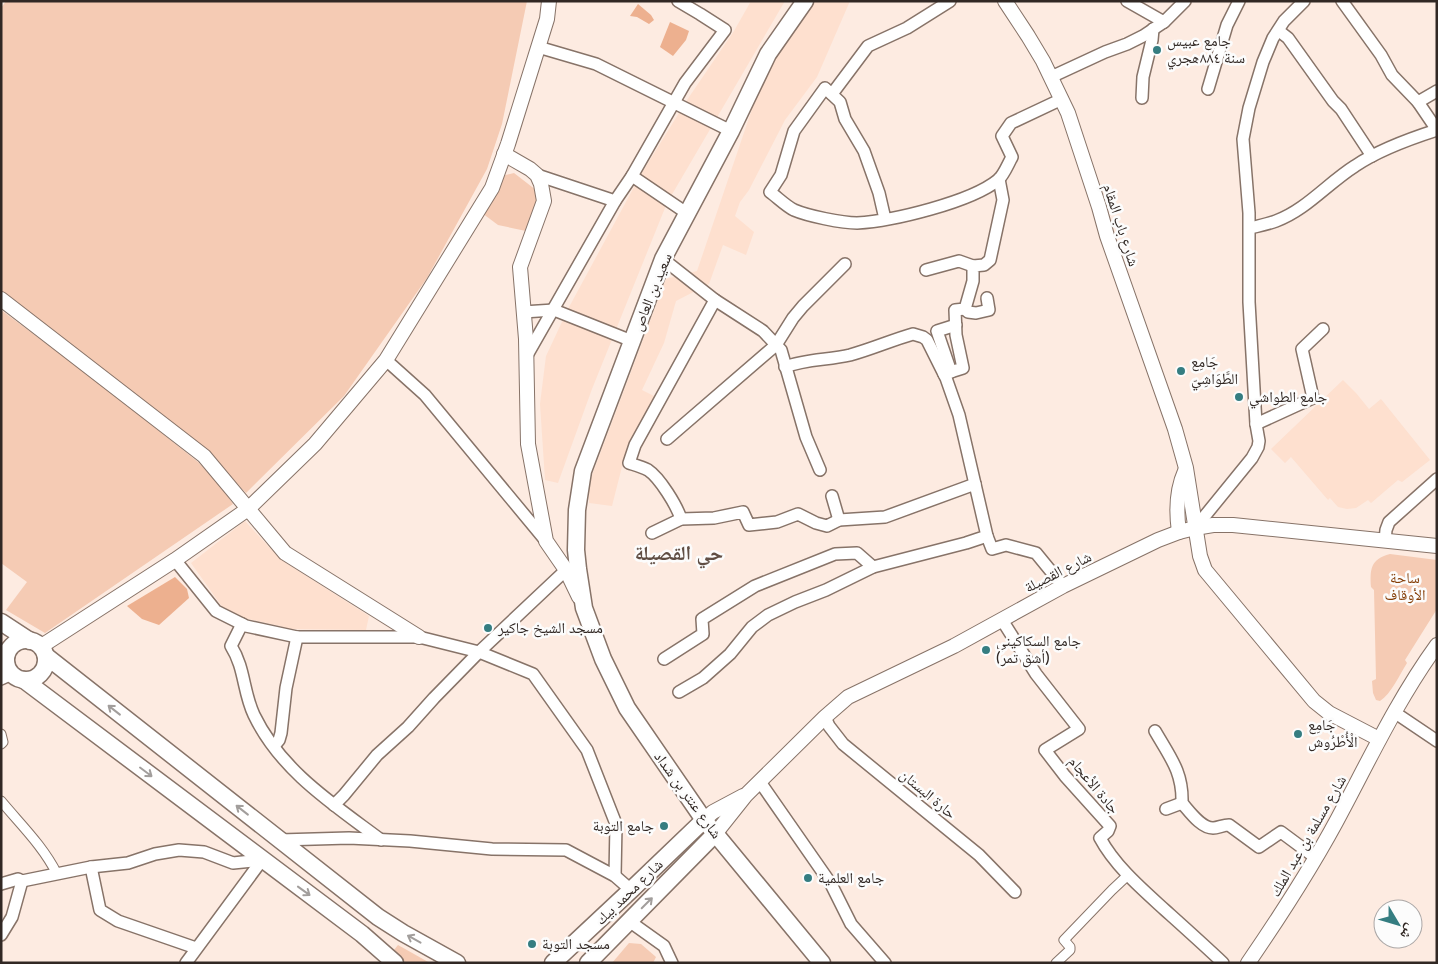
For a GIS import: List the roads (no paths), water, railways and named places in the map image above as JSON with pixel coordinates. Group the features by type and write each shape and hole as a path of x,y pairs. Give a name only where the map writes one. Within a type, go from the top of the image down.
{"main road":[{"name":"سعيد بن العاص","path":"584,608 576,550 577,510 584,471 663,259 731,131 768,54 805,1"},
{"name":"شارع عنتر بن شداد","path":"584,608 603,660 627,708 704,820 822,963"},
{"path":"1,622 39,648 378,917 402,933 456,963"},
{"path":"9,673 30,679 41,672 44,666 39,648 23,640 12,646 6,657 9,673 362,934 395,963"},
{"name":"شارع محمد بيك","path":"552,963 632,890 704,820"},
{"name":"شارع محمد بيك","path":"588,963 715,834"},
{"path":"258,857 255,844 261,836 275,836"},
{"path":"278,872 291,866 296,852"}],"street":[{"path":"39,648 176,560 248,509 315,444 386,360 492,188 547,19 549,1"},
{"path":"526,357 685,83 725,30 678,1"},
{"path":"832,94 868,46 907,28 950,1"},
{"name":"شارع باب المقام","path":"1005,1 1028,36 1051,77 1068,113 1108,236 1175,429 1186,468 1200,556 1206,570 1314,701 1329,713 1379,740"},
{"path":"1127,1 1164,22"},
{"path":"1051,77 1143,36 1164,22 1185,1"},
{"path":"1208,89 1226,26 1239,1"},
{"path":"1196,528 1252,458 1258,447 1249,302 1250,228 1243,139 1249,108 1273,38 1284,21 1304,1"},
{"path":"1250,228 1276,221 1296,211 1355,165 1372,156 1437,130 1418,102 1392,74 1381,55 1342,1"},
{"path":"1142,98 1143,77 1153,29"},
{"path":"1279,31 1288,38 1330,96 1341,108 1372,156"},
{"path":"538,47 596,64 731,131"},
{"path":"885,220 879,193 864,151 845,119 840,102 825,88 794,131 781,175 770,192 793,210 832,220 856,223 885,220 960,199 999,179 1012,157 1002,136 1011,123 1062,100"},
{"path":"1418,102 1437,90"},
{"path":"504,154 537,174 616,201"},
{"path":"537,174 544,201 520,267 524,312 528,444 546,541"},
{"path":"632,176 688,214"},
{"path":"926,270 958,262 973,266 984,265 990,260 1003,200 999,179"},
{"path":"663,259 715,300 763,331 781,350 806,437 820,470"},
{"path":"667,439 776,345 803,306 845,264"},
{"path":"965,309 973,281 973,266"},
{"path":"947,373 962,368 956,335 955,310 965,309 968,312 976,313 989,310 987,298"},
{"path":"1,299 204,456 285,553 419,636"},
{"path":"681,520 671,500 649,471 629,463 635,445 715,300"},
{"path":"524,312 554,310 632,341"},
{"path":"956,325 937,332 987,536 992,549 1006,545 1036,553 1063,586"},
{"path":"1256,424 1313,398 1302,349 1323,329"},
{"path":"785,367 796,363 851,354 913,334 919,334 927,340 947,373"},
{"path":"386,360 425,395 546,541 566,570 584,608"},
{"path":"1179,532 1176,506 1186,468"},
{"path":"1385,541 1386,530 1390,522 1437,479"},
{"path":"652,533 681,520 714,518 743,512 748,525 777,522 798,514 827,526 839,520 884,517 975,484"},
{"path":"832,496 839,520"},
{"name":"شارع القصيلة","path":"715,834 746,795 825,717 848,697 954,646 1063,586 1158,540 1196,528 1213,525 1233,525 1437,546"},
{"path":"679,692 703,678 730,654 752,627 768,615 873,567 987,536"},
{"path":"664,659 703,634 702,618 755,586 835,554 857,553 873,567"},
{"path":"176,560 216,611 246,626 296,637 419,636 479,652 533,674 587,750 616,824 615,876"},
{"path":"334,805 377,755 408,727 479,652 566,570"},
{"name":"جادة الأعجام","path":"1002,620 1036,674 1079,728 1045,750 1065,776 1110,826 1108,831 1100,838 1104,845 1128,875 1223,963"},
{"path":"242,624 230,646 238,657 253,714 266,736 292,769 319,794 381,840"},
{"path":"274,746 279,740 281,733 286,688 296,637"},
{"name":"شارع مسلمة بن عبد الملك","path":"1248,963 1296,892 1344,808 1394,712 1437,645"},
{"path":"1394,712 1437,741"},
{"name":"حارة البستان","path":"825,717 829,726 843,744 979,855 1015,892"},
{"path":"1155,731 1178,773 1182,789 1182,803 1205,826 1215,828 1229,825 1259,847 1281,832 1316,858"},
{"path":"1,734 3,742 1,744"},
{"path":"760,782 831,884 851,924 885,963"},
{"name":"شارع القصيلة","path":"704,820 713,812 746,795"},
{"path":"1,801 33,836 49,858 57,874"},
{"path":"1166,809 1182,803"},
{"path":"275,836 410,841 492,850 566,850 615,876 632,890"},
{"path":"1,884 18,879 22,881 91,867 128,863 154,854 179,850 204,852 233,863 258,857"},
{"path":"186,963 258,857"},
{"path":"91,867 100,910 118,921 196,948"},
{"path":"1056,963 1070,950 1064,940 1128,875"},
{"path":"1,935 12,917 22,881"},
{"path":"629,921 664,946 672,963"}],"place":[{"name":"جامع عبيس سنة ٨٨٤هجري","path":"1157,50"},
{"name":"جَامِع الطَّوَاشِيّ","path":"1181,371"},
{"name":"جامع الطواشي","path":"1239,397"},
{"name":"مسجد الشيخ جاكير","path":"488,628"},
{"name":"جامع السكاكيني (أشق تمر)","path":"986,650"},
{"name":"جَامِع الْأُطْرُوش","path":"1298,734"},
{"name":"جامع التوبة","path":"664,826"},
{"name":"جامع العلمية","path":"808,878"},
{"name":"مسجد التوبة","path":"532,944"}],"district":[{"name":"حي القصيلة","path":"679,553"}],"park label":[{"name":"ساحة الأوقاف","path":"1405,586"}]}
